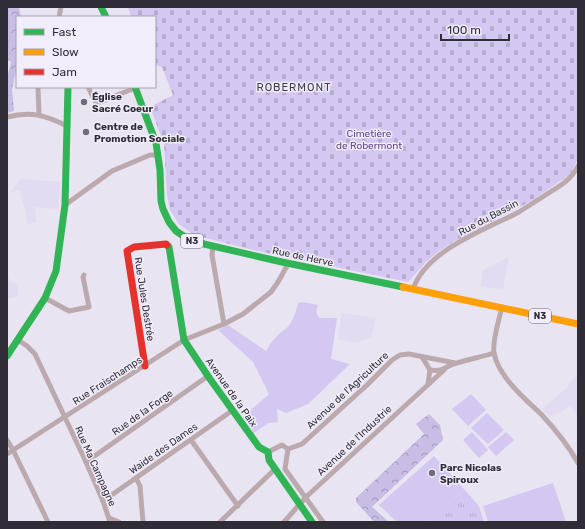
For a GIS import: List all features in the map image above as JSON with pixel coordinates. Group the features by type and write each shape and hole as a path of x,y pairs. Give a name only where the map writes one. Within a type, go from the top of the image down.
{"street":[{"path":"101,7 106,16"},
{"path":"38,88 39,115"},
{"path":"7,356 45,298 56,271 65,205 69,88"},
{"path":"88,88 95,101 100,102 135,88"},
{"name":"Rue de Herve","path":"135,88 148,119 158,155 161,201 169,222 176,231 191,241 288,264 578,324"},
{"path":"7,117 23,113 39,115 67,126"},
{"path":"65,205 112,171 150,156 158,155"},
{"name":"Rue du Bassin","path":"412,289 417,279 436,256 520,211 560,186 574,174 578,166"},
{"name":"Rue Jules Destrée","path":"145,366 127,251 134,247 166,244 169,247 184,340"},
{"path":"213,246 212,255 224,324"},
{"name":"Rue Fraischamps","path":"7,454 184,340 224,324 243,314 271,292 288,264"},
{"path":"45,298 69,311 89,307 83,277 84,275"},
{"path":"502,308 495,338 494,353 499,365 508,380 560,435 578,463"},
{"name":"Rue Ma Campagne","path":"18,340 35,354 86,462 110,520"},
{"name":"Avenue de la Paix","path":"184,340 259,447 268,452 269,460 312,522"},
{"path":"455,363 494,353"},
{"name":"Avenue de l'Agriculture","path":"288,449 302,444 397,357 409,354 455,363"},
{"path":"422,357 430,370 428,384"},
{"name":"Avenue de l'Industrie","path":"284,522 306,497 428,384 444,370 455,363"},
{"path":"430,370 444,370"},
{"name":"Rue de la Forge","path":"86,462 208,376"},
{"name":"Waide des Dames","path":"103,501 233,410"},
{"path":"7,440 48,522"},
{"path":"192,440 238,506"},
{"path":"268,452 282,446 288,449 286,469 323,522"},
{"path":"220,522 275,469"},
{"path":"136,478 140,486 143,522"},
{"path":"110,520 119,522"}],"shaded area":[{"path":"20,179 60,182 59,209 35,207 36,222 28,224 20,190 11,192"},
{"path":"509,257 503,289 480,287 483,270"},
{"path":"7,273 9,280 18,285 18,296 7,299"},
{"path":"342,313 376,318 371,337 356,343 338,339"},
{"path":"578,375 578,418 571,406 551,417 542,409 568,387 569,383"}],"green space":[{"path":"7,7 19,7 21,16 16,16 16,70 12,90 14,111 7,113 7,78 11,62 7,60"},
{"name":"Cimetière de Robermont","path":"128,7 578,7 578,158 569,175 531,201 453,242 439,251 426,262 408,282 253,250 194,235 179,224 170,210 167,194 164,144 150,107 173,95 162,67 156,65 156,16 131,16"},
{"path":"302,302 318,305 316,312 319,318 337,318 331,359 350,364 308,404 286,413 277,409 278,422 268,423 254,433 243,417 269,394 253,362 218,330 228,325 266,351 279,334 289,326 296,312 298,303"},
{"path":"471,394 486,410 468,426 452,409"},
{"path":"487,413 504,430 488,444 471,428"},
{"path":"429,414 440,425 443,440 372,507 389,522 374,522 356,502 356,498 424,434 416,424"},
{"path":"472,432 488,450 479,458 463,440"},
{"path":"506,432 514,440 496,456 488,447"},
{"name":"Parc Nicolas Spiroux","path":"434,456 465,490 424,522 397,522 379,505"},
{"path":"553,483 566,522 488,522 483,506"},
{"path":"465,490 479,506 484,522 424,522"}],"traffic: fast":[{"path":"101,7 106,16"},
{"path":"7,356 45,298 56,271 65,205 68,88"},
{"path":"135,88 156,143 163,209 169,222 176,231 191,241 282,262 403,287"},
{"path":"167,245 169,247 184,340 259,447 268,452 269,460 312,522"}],"traffic: slow":[{"path":"403,287 578,324"}],"traffic: jam":[{"path":"145,366 127,251 134,247 167,245"}],"place":[{"name":"Église Sacré Coeur","path":"84,102"},
{"name":"Centre de Promotion Sociale","path":"86,132"},
{"name":"Parc Nicolas Spiroux","path":"432,473"}],"district":[{"name":"ROBERMONT","path":"294,87"}]}
